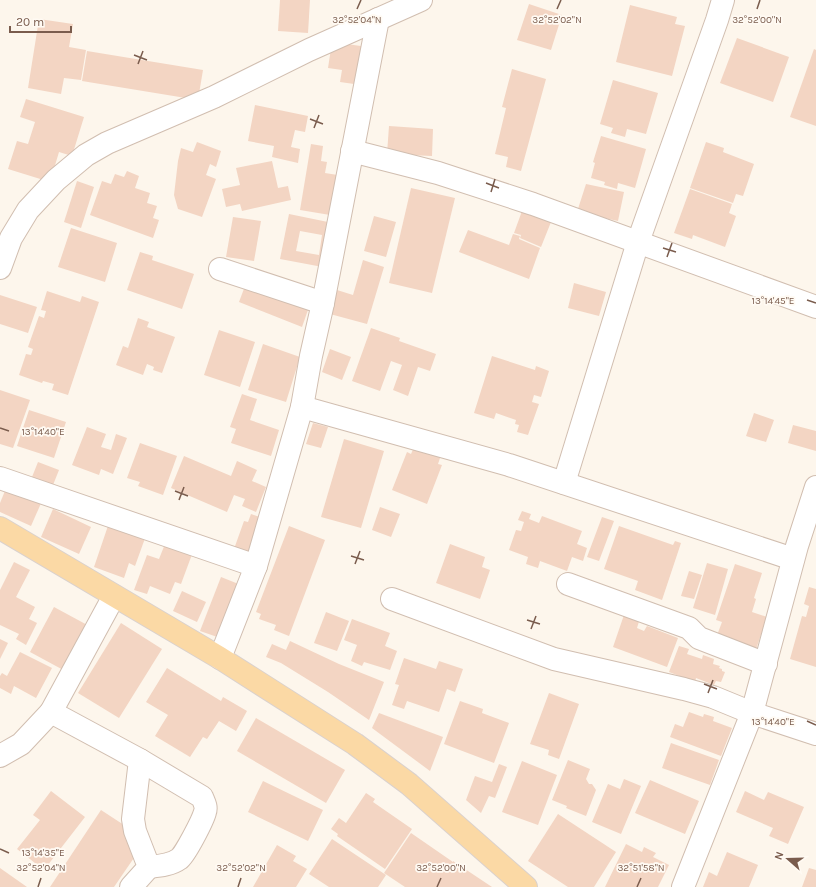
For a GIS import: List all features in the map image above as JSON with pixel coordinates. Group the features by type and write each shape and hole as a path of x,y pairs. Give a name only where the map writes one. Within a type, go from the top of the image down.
{"main road":[{"path":"0,528 220,658 355,744 409,784 526,887"}],"street":[{"path":"0,268 11,238 28,210 56,180 86,155 107,143 214,97 310,50 421,0"},
{"path":"564,483 638,242 718,20 723,0"},
{"path":"220,658 256,566 302,407 378,19"},
{"path":"352,151 438,173 533,204 816,306"},
{"path":"220,269 323,303"},
{"path":"302,407 509,465 793,559"},
{"path":"0,478 256,566"},
{"path":"682,887 752,713 793,559 816,487"},
{"path":"568,584 689,628 699,638 766,664"},
{"path":"0,756 21,744 51,712 114,596"},
{"path":"392,598 554,659 713,697 752,713 816,734"},
{"path":"51,712 140,760 202,797 206,806 205,812 193,838 180,859 162,866 149,867 131,887"},
{"path":"140,760 134,819 135,831 149,867"}],"building":[{"path":"280,0 310,0 308,33 278,31"},
{"path":"529,4 562,15 551,50 517,40"},
{"path":"630,5 677,17 675,24 685,26 672,76 616,62"},
{"path":"39,19 73,24 69,47 86,50 81,80 64,78 61,94 28,88"},
{"path":"737,38 789,57 773,102 720,83"},
{"path":"332,42 368,47 361,85 340,82 342,70 328,68"},
{"path":"814,49 816,50 816,126 790,117"},
{"path":"87,51 203,70 198,100 82,81"},
{"path":"512,69 546,79 521,171 506,167 508,157 495,154 506,108 502,107"},
{"path":"613,80 658,93 646,134 627,129 625,137 611,133 613,128 600,124"},
{"path":"26,99 84,117 72,156 59,152 50,182 8,169 17,141 28,144 35,122 20,117"},
{"path":"255,105 308,116 305,132 295,130 291,147 300,149 298,163 272,157 274,146 248,141"},
{"path":"389,126 433,129 432,156 387,154"},
{"path":"601,136 646,149 635,188 618,183 617,189 604,185 605,182 591,178 595,163 593,162"},
{"path":"197,142 221,151 216,167 210,164 206,175 216,179 202,217 178,209 174,195 181,148 193,152"},
{"path":"706,142 724,148 723,152 754,164 743,196 736,194 733,203 690,188"},
{"path":"311,144 323,146 321,161 327,162 325,173 344,176 328,268 280,259 289,214 328,222 330,215 300,210","holes":["300,231 322,235 319,255 296,251"]},
{"path":"272,161 278,188 288,186 291,200 242,211 240,204 226,207 222,189 240,185 236,168"},
{"path":"127,171 139,176 135,188 150,193 147,203 157,206 153,218 159,220 153,238 90,215 102,181 111,184 115,174 124,177"},
{"path":"77,181 94,187 81,228 64,222"},
{"path":"586,184 624,192 618,221 577,212"},
{"path":"411,188 455,198 432,293 389,283"},
{"path":"690,189 732,204 729,213 736,216 725,247 693,235 692,239 674,233"},
{"path":"522,211 551,222 541,247 520,238 521,235 514,233"},
{"path":"374,216 396,222 386,257 364,251"},
{"path":"233,217 261,221 254,261 226,257"},
{"path":"71,228 117,243 105,282 58,267"},
{"path":"468,230 509,245 513,234 520,236 519,239 540,248 529,279 459,252"},
{"path":"140,252 153,256 152,260 194,274 182,309 127,290"},
{"path":"363,260 384,267 367,324 330,314 337,290 353,295"},
{"path":"574,283 606,292 599,316 568,308"},
{"path":"245,286 308,310 302,327 239,302"},
{"path":"47,291 80,302 82,296 99,302 68,395 52,390 54,384 43,381 42,383 19,375 26,354 31,355 33,349 28,347 39,316 44,318 46,311 41,310"},
{"path":"0,295 37,307 28,333 0,324"},
{"path":"138,318 149,322 147,327 175,337 162,373 153,370 154,367 147,364 143,375 116,365 123,346 128,348"},
{"path":"371,328 400,338 399,341 436,354 430,371 418,367 408,396 393,390 402,365 391,361 380,391 352,381"},
{"path":"219,330 255,342 240,387 204,375"},
{"path":"263,344 300,357 286,402 248,390"},
{"path":"330,349 351,357 342,380 322,372"},
{"path":"492,356 535,370 536,366 549,371 541,397 534,395 532,402 539,404 528,435 517,432 519,425 515,424 516,420 496,413 494,419 474,413"},
{"path":"0,390 30,400 13,448 0,444"},
{"path":"242,394 257,399 250,420 279,430 271,456 231,443 236,429 230,427"},
{"path":"29,410 66,422 54,458 17,446"},
{"path":"754,413 774,420 766,442 746,436"},
{"path":"313,423 328,427 321,448 306,444"},
{"path":"793,425 816,431 816,451 788,443"},
{"path":"87,427 106,434 101,447 111,450 116,434 127,438 113,474 101,469 99,475 72,465"},
{"path":"344,439 384,451 361,528 321,517"},
{"path":"140,443 177,456 163,495 138,486 140,482 127,478"},
{"path":"415,445 441,455 438,464 442,465 427,504 392,490 407,452 411,454"},
{"path":"184,456 231,476 237,461 257,470 252,481 266,487 256,512 242,506 245,499 234,495 227,512 171,488"},
{"path":"38,462 59,470 53,485 32,477"},
{"path":"7,486 42,501 31,526 0,512 0,503"},
{"path":"380,507 400,514 391,537 372,530"},
{"path":"53,509 91,527 79,554 41,537"},
{"path":"522,511 531,514 529,519 539,523 542,516 582,531 577,544 587,548 583,561 572,557 567,571 540,561 538,568 526,564 528,557 509,550 516,530 521,531 524,522 518,520"},
{"path":"251,514 268,520 254,562 234,549 244,521 248,522"},
{"path":"111,517 148,530 135,566 129,563 124,578 94,567"},
{"path":"602,517 614,521 599,561 587,557"},
{"path":"289,526 325,540 289,636 274,630 276,625 259,619 261,614 256,612"},
{"path":"619,526 673,545 675,541 681,543 662,600 635,590 638,581 604,569"},
{"path":"167,539 194,549 181,584 175,582 170,594 150,586 147,594 134,590 147,555 159,559"},
{"path":"450,544 485,557 482,567 490,570 480,599 436,583"},
{"path":"14,562 30,570 16,597 35,607 29,619 37,623 26,645 16,639 19,634 0,625 0,590"},
{"path":"707,563 728,569 715,615 693,608"},
{"path":"735,564 762,573 754,598 756,599 752,612 767,617 754,655 716,638 722,622 716,620"},
{"path":"689,571 702,575 694,599 681,596"},
{"path":"221,577 246,587 226,640 200,631"},
{"path":"809,587 816,589 816,667 790,659 802,616 806,617 809,606 804,604"},
{"path":"182,591 206,602 197,622 173,611"},
{"path":"54,607 91,627 67,672 30,652"},
{"path":"326,612 349,621 337,651 314,643"},
{"path":"625,612 640,618 637,628 644,631 647,626 678,638 667,667 613,647"},
{"path":"352,619 390,633 385,646 397,651 390,670 364,662 362,666 351,661 357,645 344,640"},
{"path":"121,623 162,649 119,718 78,693"},
{"path":"0,639 8,643 0,659"},
{"path":"290,641 339,664 384,682 369,720 328,692 281,663 266,657 272,644 286,650"},
{"path":"679,646 689,649 687,654 702,659 703,655 714,659 713,664 720,666 719,668 725,672 721,682 716,681 714,685 696,678 695,682 669,672"},
{"path":"20,652 52,668 36,698 14,686 11,694 0,688 0,676 2,673 7,676"},
{"path":"404,658 436,669 439,661 463,669 455,692 447,689 439,712 407,701 404,709 392,705 399,685 395,684"},
{"path":"167,668 221,701 223,697 247,711 236,731 219,721 207,739 203,737 190,757 155,736 168,715 146,702"},
{"path":"549,693 579,704 559,759 548,755 549,750 530,744"},
{"path":"460,701 483,709 482,713 509,723 494,763 444,744"},
{"path":"689,712 703,717 704,714 714,717 713,721 732,728 721,756 670,737 675,724 683,727"},
{"path":"379,713 443,737 430,771 372,728"},
{"path":"256,718 345,770 326,803 237,751"},
{"path":"671,743 719,760 710,785 662,768"},
{"path":"568,760 590,769 586,779 596,790 586,816 566,808 567,806 552,800"},
{"path":"522,761 557,775 538,825 502,812"},
{"path":"499,764 507,767 495,798 489,796 481,813 466,800 475,776 492,782"},
{"path":"624,779 641,786 621,834 592,822 608,784 620,789"},
{"path":"650,780 699,801 685,834 635,813"},
{"path":"263,781 323,810 308,841 248,812"},
{"path":"51,791 85,817 44,870 17,849 40,820 33,815"},
{"path":"745,791 764,800 768,792 804,807 788,844 769,836 773,828 736,812"},
{"path":"366,793 375,799 373,802 412,829 385,869 337,836 338,834 331,829 339,818 346,823"},
{"path":"101,810 127,827 140,849 114,887 50,887"},
{"path":"558,814 616,852 594,887 568,887 528,861"},
{"path":"411,833 492,887 405,887 384,873"},
{"path":"332,839 386,875 378,887 329,887 309,874"},
{"path":"626,844 642,852 644,847 656,853 653,857 669,865 658,887 605,887"},
{"path":"277,845 296,856 293,861 307,869 296,887 253,887"},
{"path":"727,852 758,865 749,887 703,887 709,872 717,876"},
{"path":"0,868 27,887 0,887"},
{"path":"809,868 816,870 816,887 802,887"}]}
